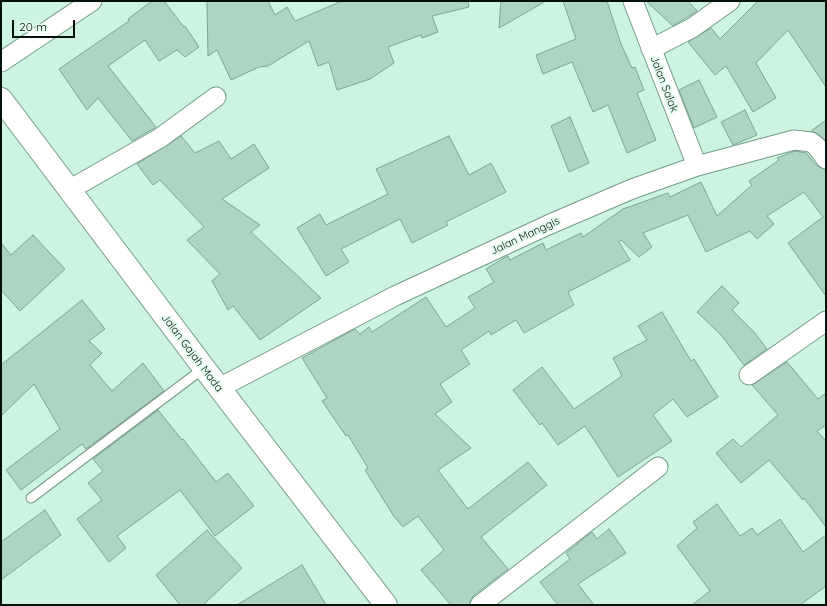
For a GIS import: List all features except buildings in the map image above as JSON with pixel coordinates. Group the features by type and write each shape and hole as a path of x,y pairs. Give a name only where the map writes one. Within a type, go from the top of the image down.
{"highway":[{"name":"Jalan Gajah Mada","path":"1,99 204,368 226,385 386,605"}],"street":[{"path":"1,62 92,1"},
{"name":"Jalan Salak","path":"633,1 697,166"},
{"path":"651,49 692,28 730,1"},
{"path":"69,190 160,138 216,96"},
{"name":"Jalan Manggis","path":"226,385 395,296 548,225 632,189 697,166 794,140 811,142 826,158"},
{"path":"750,375 826,321"},
{"path":"480,605 658,467"}],"lane":[{"path":"32,498 204,368"}]}
